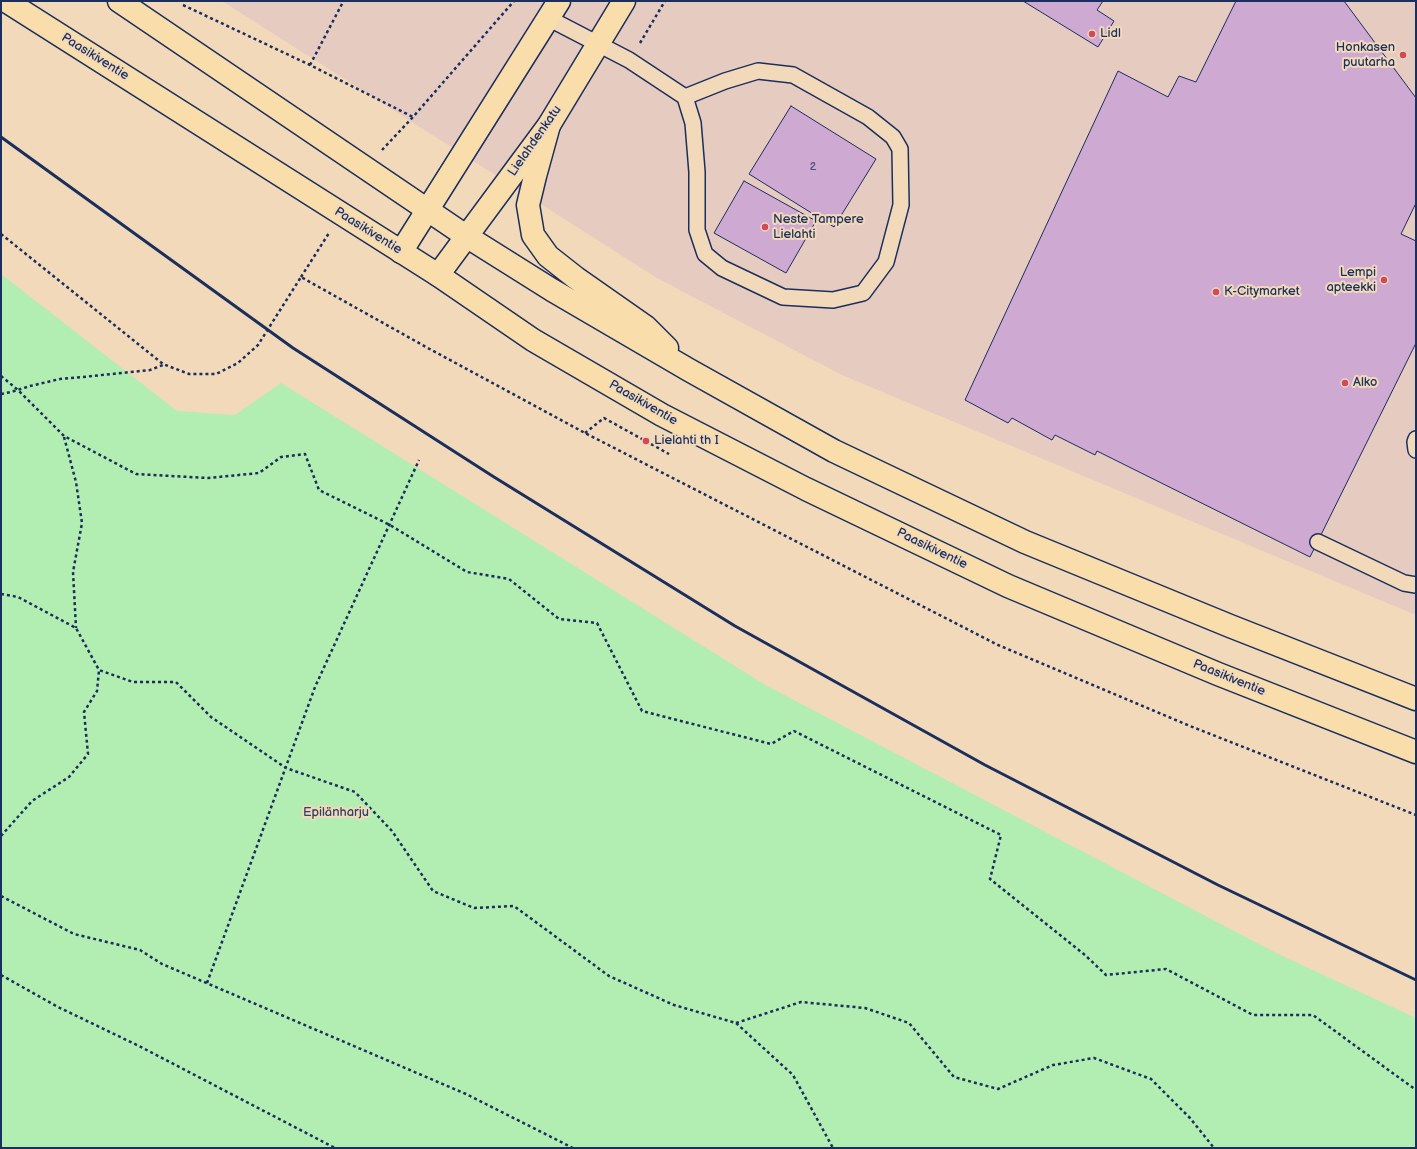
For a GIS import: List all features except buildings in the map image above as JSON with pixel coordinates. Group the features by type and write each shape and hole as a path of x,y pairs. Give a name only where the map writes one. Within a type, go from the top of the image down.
{"main road":[{"name":"Paasikiventie","path":"6,1 438,275 532,340 662,415 806,489 1008,586 1218,674 1416,752"},
{"path":"119,1 466,236 552,290 689,370 834,451 1025,542 1230,626 1416,699"},
{"name":"Lielahdenkatu","path":"438,275 549,124 624,1"},
{"path":"400,252 553,10"},
{"path":"549,124 534,176 528,205 533,235 548,256 576,278 646,327 689,370"}],"lane":[{"path":"553,10 597,44 629,60 684,97 693,123 697,172 697,230 705,254 722,268 784,297 833,300 863,293 886,262 901,205 900,149 893,137 868,117 793,75 758,71 725,81 684,97"},
{"path":"1416,439 1416,450"},
{"path":"1318,542 1404,583 1416,585"}],"path":[{"path":"379,153 413,117 514,1"},
{"path":"629,60 665,1"},
{"path":"310,64 343,2"},
{"path":"183,5 310,64 413,117"},
{"path":"1,234 163,364 189,374 216,374 238,364 258,345 331,230"},
{"path":"301,277 585,433 998,645 1190,726 1416,815"},
{"path":"1,394 60,379 150,370 163,364"},
{"path":"1,376 18,390 64,436 136,474 208,478 259,473 281,457 305,454 319,490 390,525 467,572 510,579 559,619 597,623 642,712 771,744 794,731 1001,835 990,879 1086,955 1106,975 1166,969 1253,1015 1313,1015 1416,1090"},
{"path":"585,433 604,418 669,454"},
{"path":"1,836 32,801 69,777 88,754 84,712 97,690 99,670 76,628 73,572 82,523 76,482 64,436"},
{"path":"207,983 315,687 419,460"},
{"path":"1,594 18,597 76,628"},
{"path":"99,670 133,682 176,682 212,717 286,768 355,792 392,831 433,891 474,908 514,906 609,976 674,1005 736,1023 793,1075 833,1148"},
{"path":"1,896 74,934 140,950 162,964 466,1094 573,1148"},
{"path":"1,975 58,1007 139,1046 335,1148"},
{"path":"736,1023 801,1002 865,1008 909,1023 954,1077 998,1089 1053,1065 1094,1058 1151,1079 1190,1118 1214,1148"}],"shaded area":[{"path":"222,1 1416,1 1416,615 842,375 657,278"}],"green space":[{"name":"Epilänharju","path":"1,274 177,411 235,415 281,383 767,686 1276,953 1416,1018 1416,1148 1,1148"}],"railway":[{"path":"1,137 293,348 494,477 735,626 985,765 1218,885 1416,980"}],"place":[{"name":"Lidl","path":"1092,34"},
{"name":"Honkasen puutarha","path":"1403,55"},
{"name":"Neste Tampere Lielahti","path":"765,227"},
{"name":"Lempi apteekki","path":"1384,280"},
{"name":"K-Citymarket","path":"1216,292"},
{"name":"Alko","path":"1345,383"},
{"name":"Lielahti th I","path":"646,441"}]}
